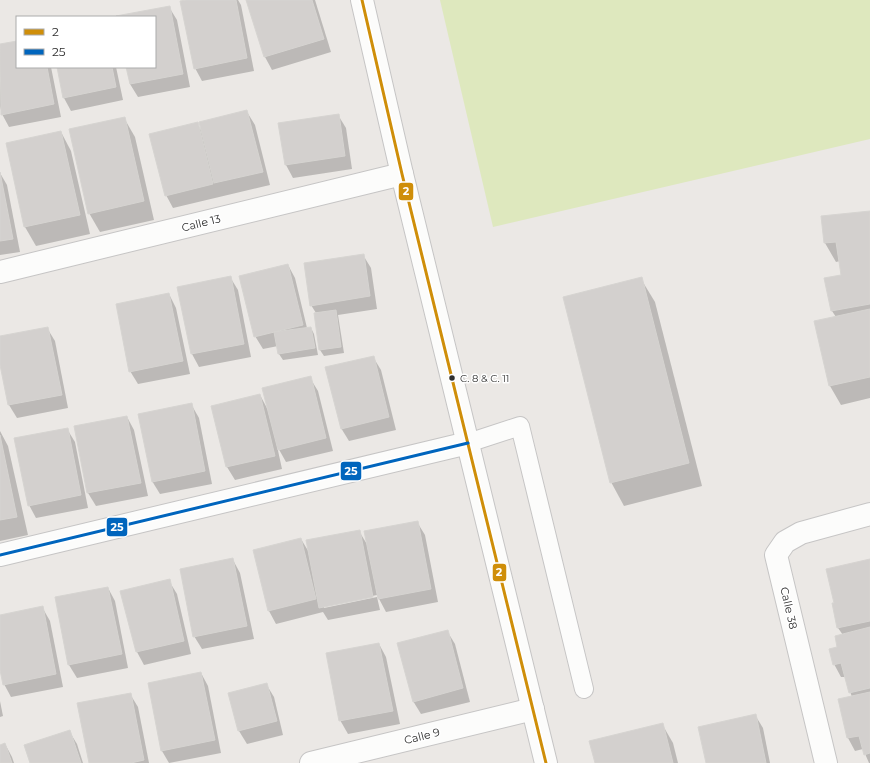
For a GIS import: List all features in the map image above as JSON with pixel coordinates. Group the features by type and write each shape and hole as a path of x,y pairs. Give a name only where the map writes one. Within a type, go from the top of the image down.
{"street":[{"path":"362,0 402,174 546,763"},
{"name":"Calle 13","path":"0,272 402,174"},
{"path":"0,555 468,443"},
{"name":"Calle 38","path":"826,763 776,555 786,542 801,533 870,514"},
{"name":"Calle 9","path":"310,763 533,709"}],"lane":[{"path":"468,443 520,426 584,690"}],"green space":[{"path":"440,0 870,0 870,139 493,227"}],"building":[{"path":"236,0 247,58 194,69 180,1"},
{"path":"246,0 312,0 324,39 264,57"},
{"path":"170,6 183,74 130,84 126,68 156,68 156,16 116,16"},
{"path":"16,41 16,68 47,68 54,104 1,115 0,44"},
{"path":"57,68 112,68 116,87 63,98"},
{"path":"247,110 263,172 214,183 199,122"},
{"path":"339,114 345,156 285,165 278,123"},
{"path":"125,117 144,201 88,214 69,129"},
{"path":"198,122 213,184 165,196 149,134"},
{"path":"61,131 80,215 24,227 6,143"},
{"path":"0,172 13,239 0,241"},
{"path":"870,211 870,304 831,311 824,278 841,275 836,242 824,243 821,216"},
{"path":"364,254 370,296 310,306 304,263"},
{"path":"288,264 303,325 254,337 239,276"},
{"path":"231,276 244,344 191,354 177,287"},
{"path":"642,277 689,463 610,483 563,297"},
{"path":"169,293 183,361 129,372 116,304"},
{"path":"870,309 870,377 829,386 814,321"},
{"path":"336,310 341,347 319,350 314,313"},
{"path":"48,327 62,395 8,405 0,365 0,336"},
{"path":"311,327 315,348 278,354 274,332"},
{"path":"374,356 389,417 341,429 325,367"},
{"path":"311,376 326,438 278,450 262,388"},
{"path":"260,394 275,456 226,467 211,406"},
{"path":"192,403 205,471 152,482 138,414"},
{"path":"127,416 141,483 87,493 74,426"},
{"path":"68,428 81,495 28,506 14,438"},
{"path":"0,435 17,517 0,520"},
{"path":"418,521 431,589 378,599 364,531"},
{"path":"360,530 373,597 319,608 306,540"},
{"path":"301,538 316,599 268,611 253,550"},
{"path":"233,558 247,626 193,637 180,569"},
{"path":"870,559 870,621 837,628 832,603 834,603 826,569"},
{"path":"170,579 184,641 136,652 120,591"},
{"path":"108,587 122,654 68,665 55,597"},
{"path":"43,606 56,674 3,685 0,670 0,615"},
{"path":"870,627 870,688 849,693 841,663 833,665 829,649 837,647 835,636"},
{"path":"448,630 463,688 413,702 397,643"},
{"path":"379,643 393,711 339,721 326,653"},
{"path":"201,672 215,740 161,751 148,683"},
{"path":"267,683 277,721 238,731 228,693"},
{"path":"870,692 870,753 864,755 859,736 847,738 838,699"},
{"path":"131,693 144,760 131,763 89,763 77,703"},
{"path":"756,714 766,763 706,763 698,727"},
{"path":"663,723 673,763 595,763 589,741"},
{"path":"70,730 81,763 30,763 24,745"},
{"path":"5,743 12,763 0,763 0,745"}],"transit line":[{"name":"2","path":"362,0 402,174 546,763"},
{"name":"25","path":"0,555 468,443"}],"place":[{"name":"C. 8 & C. 11","path":"452,378"}]}
